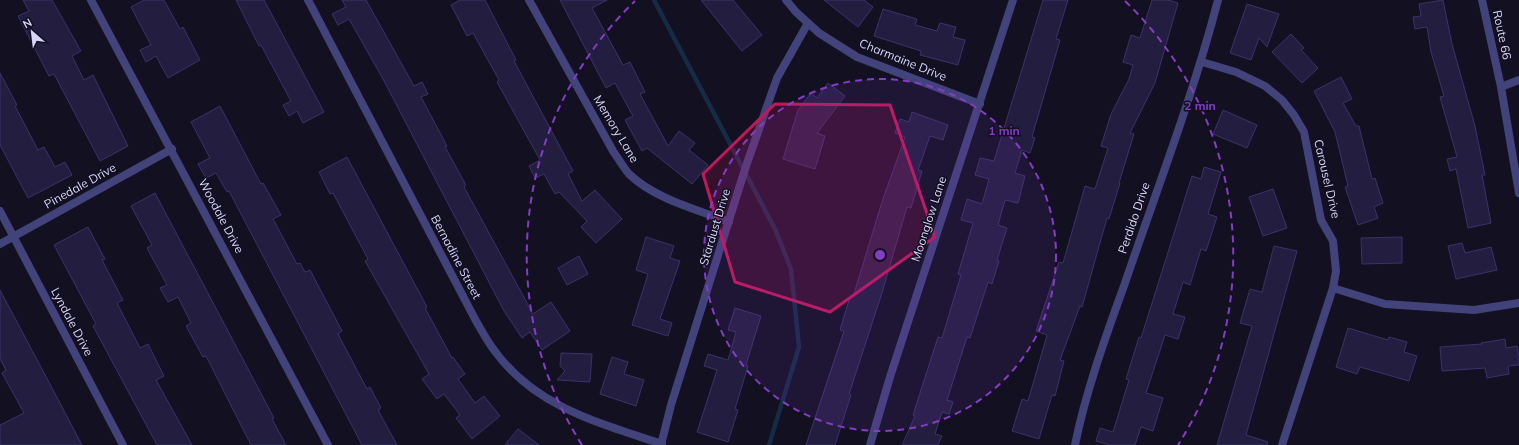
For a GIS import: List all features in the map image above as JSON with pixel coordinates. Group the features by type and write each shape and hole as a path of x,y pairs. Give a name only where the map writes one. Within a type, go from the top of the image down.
{"street":[{"name":"Woodale Drive","path":"91,0 172,149 328,445"},
{"name":"Bernadine Street","path":"308,0 473,314 494,350 509,368 531,388 554,404 578,416 661,444"},
{"name":"Memory Lane","path":"528,0 613,151 629,173 644,186 670,199 729,222"},
{"name":"Charmaine Drive","path":"786,0 820,33 857,57 980,104"},
{"name":"Moonglow Lane","path":"870,445 893,369 1013,0"},
{"name":"Perdido Drive","path":"1075,445 1080,421 1114,313 1202,62 1218,0"},
{"name":"Route 66","path":"1482,0 1501,87 1519,194"},
{"name":"Stardust Drive","path":"661,444 674,397 756,137 777,78 808,23"},
{"name":"Carousel Drive","path":"1202,62 1236,72 1265,86 1282,100 1294,115 1304,132 1321,220 1333,240 1336,271 1333,288 1282,445"},
{"path":"1501,87 1519,80"},
{"name":"Pinedale Drive","path":"0,244 172,149"},
{"name":"Lyndale Drive","path":"0,211 123,445"},
{"path":"1333,288 1385,304 1474,310 1519,303"}],"highlighted area":[{"path":"775,104 890,105 935,237 830,312 735,282 703,174"}],"building":[{"path":"23,0 52,0 81,51 72,56 84,80 93,75 128,146 100,161 54,74 49,76 18,16 29,11"},
{"path":"144,0 164,0 180,29 183,27 200,60 168,78 156,56 146,62 140,50 151,45 131,7"},
{"path":"236,0 264,0 324,112 303,123 297,111 289,116 283,105 291,101 261,45 259,46"},
{"path":"342,0 366,0 414,86 422,82 428,94 421,97 447,146 445,147 466,185 464,187 533,314 551,302 570,331 542,350 530,332 522,338 504,311 383,79 349,19 338,25 332,14 346,7"},
{"path":"460,0 485,0 516,60 514,61 573,171 568,174 582,201 595,190 622,219 596,243 581,227 587,221 559,192 555,194 544,174 535,178 529,166 540,160 497,82 499,80 473,33 467,36 451,5"},
{"path":"560,0 607,0 592,8 623,65 630,62 645,92 640,94 668,146 679,131 695,143 689,150 708,165 692,184 647,148 642,151 625,120 633,116 615,83 606,88"},
{"path":"701,0 733,0 762,35 742,51"},
{"path":"824,0 864,0 873,7 858,27"},
{"path":"1043,0 1068,0 1056,39 1060,40 1032,137 1035,138 1030,153 1022,150 1015,173 1025,176 1018,203 1005,200 998,225 1007,228 997,260 999,261 992,284 988,282 970,338 967,337 947,400 953,402 949,414 942,412 935,434 942,436 938,445 902,445 915,416 913,415 938,337 942,338 961,275 958,274 973,223 961,220 967,199 982,204 989,179 975,175 980,158 994,161"},
{"path":"1152,0 1168,0 1178,3 1155,83 1130,133 1134,134 1120,183 1109,219 1107,218 1082,307 1080,306 1060,360 1064,361 1055,396 1052,395 1039,439 1012,431 1022,399 1028,401 1047,335 1036,331 1059,262 1063,263 1085,186 1095,189 1108,148 1101,146 1111,114 1129,79 1133,65 1123,62 1131,35 1140,38"},
{"path":"1443,0 1452,44 1475,126 1485,175 1482,175 1491,223 1468,228 1456,169 1450,171 1447,159 1457,157 1440,97 1444,96 1431,52 1427,27 1415,29 1413,17 1421,16 1419,4"},
{"path":"1247,4 1279,14 1267,47 1259,38 1251,60 1230,53"},
{"path":"883,9 917,19 915,25 937,31 940,23 956,27 953,37 965,40 958,65 920,55 921,51 874,36"},
{"path":"1291,34 1304,48 1301,50 1318,68 1302,83 1272,52"},
{"path":"0,73 38,150 44,147 55,167 65,162 72,175 28,198 0,145"},
{"path":"1341,77 1352,99 1343,103 1356,126 1359,126 1372,179 1375,178 1383,203 1374,207 1378,218 1358,225 1345,187 1348,186 1335,132 1314,91"},
{"path":"828,83 845,96 817,133 825,136 815,169 783,159 798,110 811,93 817,98"},
{"path":"220,106 261,184 263,183 281,215 273,219 297,264 300,263 305,272 310,270 342,331 338,334 367,389 370,387 381,408 378,410 397,445 362,445 229,191 227,192 216,173 206,178 198,164 210,158 191,122"},
{"path":"1223,110 1257,125 1247,148 1213,134"},
{"path":"912,112 948,125 943,140 930,136 918,170 922,171 911,208 907,207 882,293 849,394 851,395 835,445 806,445 844,331 840,330 850,297 853,297 881,205 905,137 895,133 900,119 909,122"},
{"path":"347,157 427,307 425,308 452,358 453,357 465,374 458,379 475,403 484,396 500,416 472,439 456,418 460,415 444,394 437,399 422,379 429,374 365,261 368,259 333,193 330,194 319,172"},
{"path":"1204,167 1221,172 1208,214 1217,217 1206,251 1201,249 1190,285 1183,282 1173,314 1185,317 1178,339 1165,335 1146,393 1163,398 1153,431 1141,427 1135,445 1110,445 1096,441 1100,428 1113,432 1129,380 1126,379 1139,337 1141,338 1192,176 1201,179"},
{"path":"1273,189 1287,228 1263,236 1249,197"},
{"path":"155,193 274,418 272,419 286,445 251,445 206,356 203,357 186,326 191,323 178,297 168,302 160,288 167,285 147,248 152,245 131,206"},
{"path":"88,227 105,259 102,260 123,300 117,303 140,348 148,344 164,376 156,380 192,445 157,445 93,326 96,324 54,245"},
{"path":"646,237 674,246 670,258 680,261 660,319 672,323 668,336 632,325 648,274 636,270"},
{"path":"1402,237 1402,263 1362,264 1361,238"},
{"path":"1462,243 1465,253 1491,247 1497,270 1456,279 1448,246"},
{"path":"1274,246 1297,251 1246,435 1268,442 1267,445 1217,445 1252,326 1240,323 1250,289 1262,292"},
{"path":"579,256 588,274 567,285 558,268"},
{"path":"0,290 82,445 0,445 0,425 24,413 2,373 6,370 0,359"},
{"path":"735,308 761,316 746,365 748,366 735,409 738,410 728,442 697,432 717,370 704,366 708,354 728,360 736,332 728,330"},
{"path":"1348,328 1388,340 1389,337 1407,342 1404,352 1417,356 1409,381 1360,367 1357,374 1336,367"},
{"path":"1505,339 1506,348 1517,346 1519,358 1519,365 1508,366 1509,374 1487,378 1485,368 1442,371 1440,347 1482,344 1481,343"},
{"path":"561,353 592,354 590,382 557,380 565,371 560,366"},
{"path":"612,357 628,362 624,374 644,380 636,406 600,394"},
{"path":"518,429 539,445 505,445"}],"waterway":[{"path":"654,0 775,229 791,269 799,347 769,445"}]}
